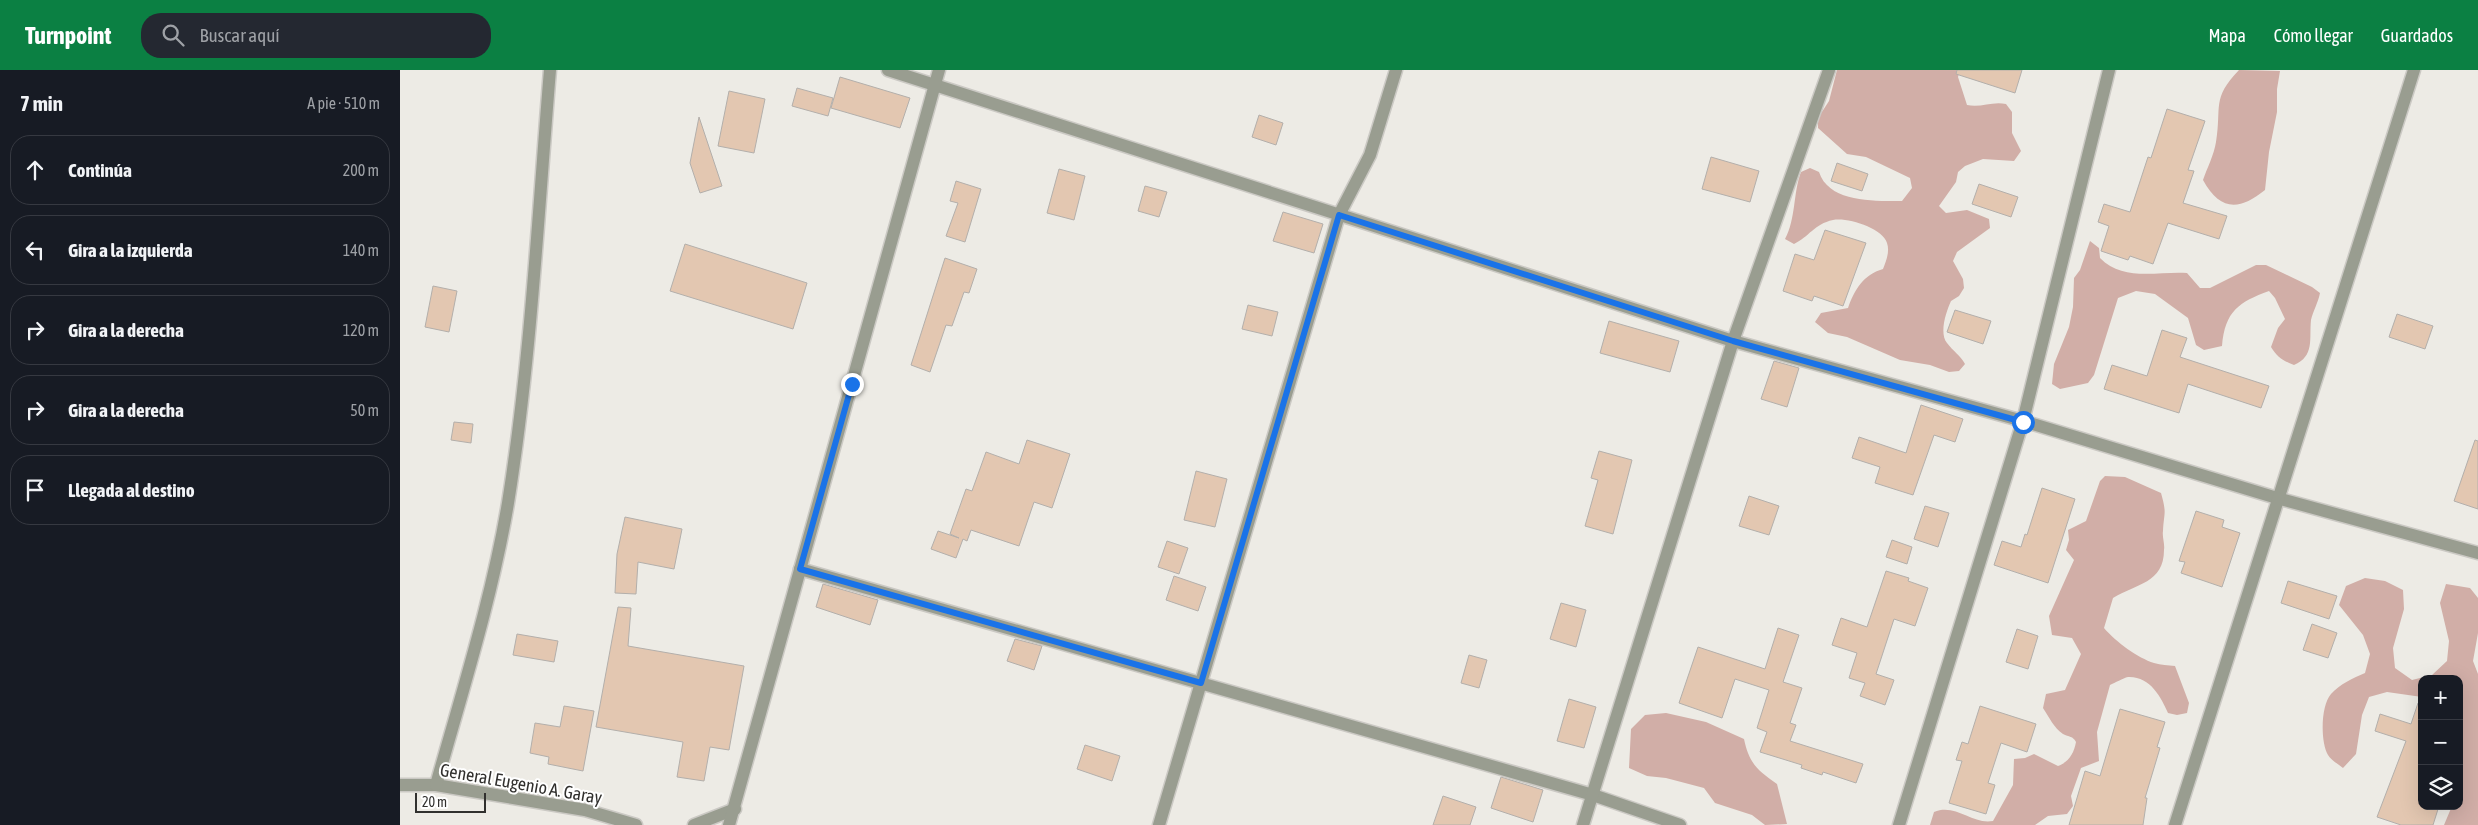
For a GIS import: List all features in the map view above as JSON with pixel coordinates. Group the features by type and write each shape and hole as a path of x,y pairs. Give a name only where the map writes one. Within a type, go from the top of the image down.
{"street":[{"path":"436,785 479,633 508,504 524,386 550,70"},
{"path":"888,70 1733,341 2023,422 2277,498 2478,553"},
{"path":"729,825 939,70"},
{"path":"1159,825 1339,215 1370,155 1396,70"},
{"path":"1583,825 1733,341 1828,70"},
{"path":"1899,825 2023,422 2109,70"},
{"path":"2175,825 2414,70"},
{"path":"800,569 1593,795 1680,825"},
{"name":"General Eugenio A. Garay","path":"400,785 436,785 585,810 636,825"},
{"path":"694,825 735,809"}],"shaded area":[{"path":"1837,70 1960,70 1958,77 1967,105 2006,104 2012,112 2012,133 2021,151 2014,161 1983,159 1965,166 1958,172 1956,182 1939,206 1946,213 1967,210 1989,219 1990,228 1957,252 1953,261 1963,279 1964,288 1959,296 1951,301 1943,328 1947,343 1965,364 1959,371 1949,372 1930,365 1900,360 1847,337 1828,333 1815,322 1821,313 1848,308 1865,279 1883,269 1888,246 1884,238 1872,228 1847,220 1833,220 1821,224 1794,244 1785,239 1791,223 1801,172 1810,168 1819,172 1824,182 1832,190 1843,195 1867,200 1902,201 1912,188 1910,178 1866,157 1847,154 1818,128 1818,118 1829,101"},
{"path":"2239,70 2280,71 2277,89 2277,112 2269,152 2265,190 2247,202 2231,204 2216,198 2203,180 2215,147 2221,96 2230,80"},
{"path":"2090,241 2099,248 2100,258 2119,270 2141,274 2187,273 2200,288 2210,288 2256,265 2266,265 2312,287 2320,293 2311,320 2308,352 2301,361 2294,365 2281,358 2271,347 2278,328 2285,319 2275,298 2269,291 2249,299 2235,310 2226,324 2222,346 2204,350 2196,345 2188,318 2155,294 2136,291 2118,298 2094,375 2088,383 2060,389 2052,384 2054,364 2069,327 2073,307 2074,278 2080,270"},
{"path":"2105,476 2125,477 2161,493 2165,513 2163,561 2159,569 2147,581 2113,598 2104,628 2121,644 2141,657 2154,663 2175,666 2189,703 2187,713 2177,715 2168,713 2158,694 2143,680 2124,678 2110,685 2097,732 2099,761 2081,768 2071,796 2073,806 2067,814 2048,816 2035,825 1930,825 1934,812 1942,810 1950,810 1978,820 1993,821 2013,785 2014,759 2025,758 2034,754 2058,766 2068,760 2074,750 2075,740 2057,729 2043,708 2046,694 2065,690 2081,654 2072,638 2052,635 2049,616 2074,560 2066,550 2069,540 2068,530 2086,521 2100,481"},
{"path":"2365,578 2385,581 2403,590 2404,609 2393,648 2395,668 2412,680 2418,678 2418,696 2387,692 2369,697 2362,715 2356,754 2343,768 2328,755 2325,749 2323,723 2325,706 2335,690 2351,679 2365,673 2370,654 2363,635 2339,605 2346,586"},
{"path":"2446,584 2470,588 2478,598 2478,633 2473,661 2478,674 2478,825 2444,825 2450,810 2463,810 2463,675 2432,675 2447,661 2449,641 2440,603"},
{"path":"1666,713 1706,722 1744,739 1751,760 1777,784 1787,824 1765,825 1752,815 1715,803 1704,788 1666,778 1647,776 1629,768 1631,729 1645,715"}],"building":[{"path":"1957,70 2022,70 2015,93 1956,74"},
{"path":"840,77 910,98 900,128 831,108"},
{"path":"797,88 833,98 828,116 792,106"},
{"path":"729,91 765,99 754,153 718,146"},
{"path":"2167,109 2205,121 2188,170 2194,171 2183,203 2227,216 2219,239 2168,223 2153,264 2130,256 2128,260 2101,251 2109,226 2098,222 2104,204 2130,212 2148,157 2151,158"},
{"path":"1259,115 1283,123 1276,145 1252,137"},
{"path":"699,117 722,186 700,193 690,163"},
{"path":"1711,157 1759,171 1750,202 1702,189"},
{"path":"1837,163 1868,174 1862,191 1831,181"},
{"path":"1059,169 1085,176 1074,220 1047,213"},
{"path":"956,181 981,189 965,242 946,236 958,203 950,201"},
{"path":"1979,184 2018,197 2011,217 1972,204"},
{"path":"1145,186 1167,192 1159,217 1138,211"},
{"path":"1283,212 1323,224 1314,253 1273,241"},
{"path":"1825,230 1866,243 1843,306 1814,296 1812,301 1783,291 1795,254 1814,260"},
{"path":"685,244 807,283 793,329 670,291"},
{"path":"945,258 977,269 969,293 964,292 952,326 946,325 930,372 911,365"},
{"path":"433,286 457,291 449,332 425,327"},
{"path":"1248,305 1278,312 1272,336 1242,329"},
{"path":"1955,310 1991,321 1983,344 1947,332"},
{"path":"2397,314 2433,326 2425,349 2389,337"},
{"path":"1609,321 1679,341 1670,372 1600,353"},
{"path":"2162,330 2187,338 2180,357 2269,386 2261,408 2188,384 2179,413 2104,389 2112,365 2147,376"},
{"path":"1774,361 1799,368 1787,407 1761,399"},
{"path":"1921,405 1963,419 1955,442 1934,435 1913,495 1875,483 1880,467 1852,458 1859,437 1906,453"},
{"path":"454,422 473,424 471,443 451,440"},
{"path":"1027,440 1070,454 1052,508 1034,502 1019,546 971,530 967,541 963,539 956,558 931,549 938,531 959,538 950,534 966,489 972,491 986,452 1019,464"},
{"path":"2475,440 2478,441 2478,509 2454,501"},
{"path":"1599,451 1632,460 1613,534 1585,526 1598,480 1591,478"},
{"path":"1196,471 1227,479 1215,527 1184,520"},
{"path":"2042,488 2075,499 2048,583 1994,565 2002,541 2021,547 2025,534 2027,535"},
{"path":"1749,496 1779,506 1769,535 1739,526"},
{"path":"1925,506 1949,513 1938,547 1914,539"},
{"path":"2196,511 2224,520 2222,527 2240,533 2222,587 2181,573 2185,562 2179,561"},
{"path":"625,517 682,529 674,569 638,562 636,594 615,593 617,554"},
{"path":"1892,540 1912,547 1907,564 1886,557"},
{"path":"1167,541 1188,548 1179,574 1158,567"},
{"path":"1886,571 1909,578 1908,581 1928,588 1915,626 1894,619 1876,674 1894,680 1885,705 1860,696 1865,683 1849,678 1857,653 1832,645 1841,618 1867,627"},
{"path":"1174,576 1206,587 1198,611 1166,600"},
{"path":"2288,581 2337,596 2329,619 2281,603"},
{"path":"823,584 878,600 870,625 816,607"},
{"path":"1561,603 1586,610 1576,647 1550,639"},
{"path":"618,607 631,608 628,646 744,666 729,750 710,747 704,781 677,777 683,742 596,727"},
{"path":"2312,624 2337,633 2328,658 2303,650"},
{"path":"1778,628 1799,635 1783,682 1802,688 1790,723 1796,725 1790,741 1863,764 1856,783 1823,772 1822,775 1801,768 1802,765 1760,752 1767,732 1757,728 1769,690 1735,679 1722,718 1679,703 1698,647 1765,669"},
{"path":"2017,629 2038,636 2028,669 2006,662"},
{"path":"517,634 558,641 554,662 513,655"},
{"path":"1015,639 1042,646 1034,670 1007,661"},
{"path":"1469,655 1487,660 1479,688 1461,683"},
{"path":"1569,699 1596,707 1584,748 1557,741"},
{"path":"2418,703 2418,810 2438,810 2433,825 2401,825 2377,817 2406,741 2375,731 2380,714 2411,724"},
{"path":"564,706 594,711 583,771 548,764 549,757 530,753 535,723 560,727"},
{"path":"1980,706 2036,724 2027,752 2001,743 1988,783 1995,785 1986,814 1949,803 1962,761 1956,760 1962,742 1968,744"},
{"path":"2120,709 2165,722 2157,747 2160,748 2145,798 2147,798 2143,825 2069,825 2085,771 2100,776"},
{"path":"1085,745 1120,756 1112,781 1077,769"},
{"path":"1501,777 1543,790 1533,822 1491,808"},
{"path":"1443,796 1476,807 1470,825 1433,825"}],"route":[{"path":"852,384 800,569 1201,683 1339,215 1733,341 2023,422"}]}
